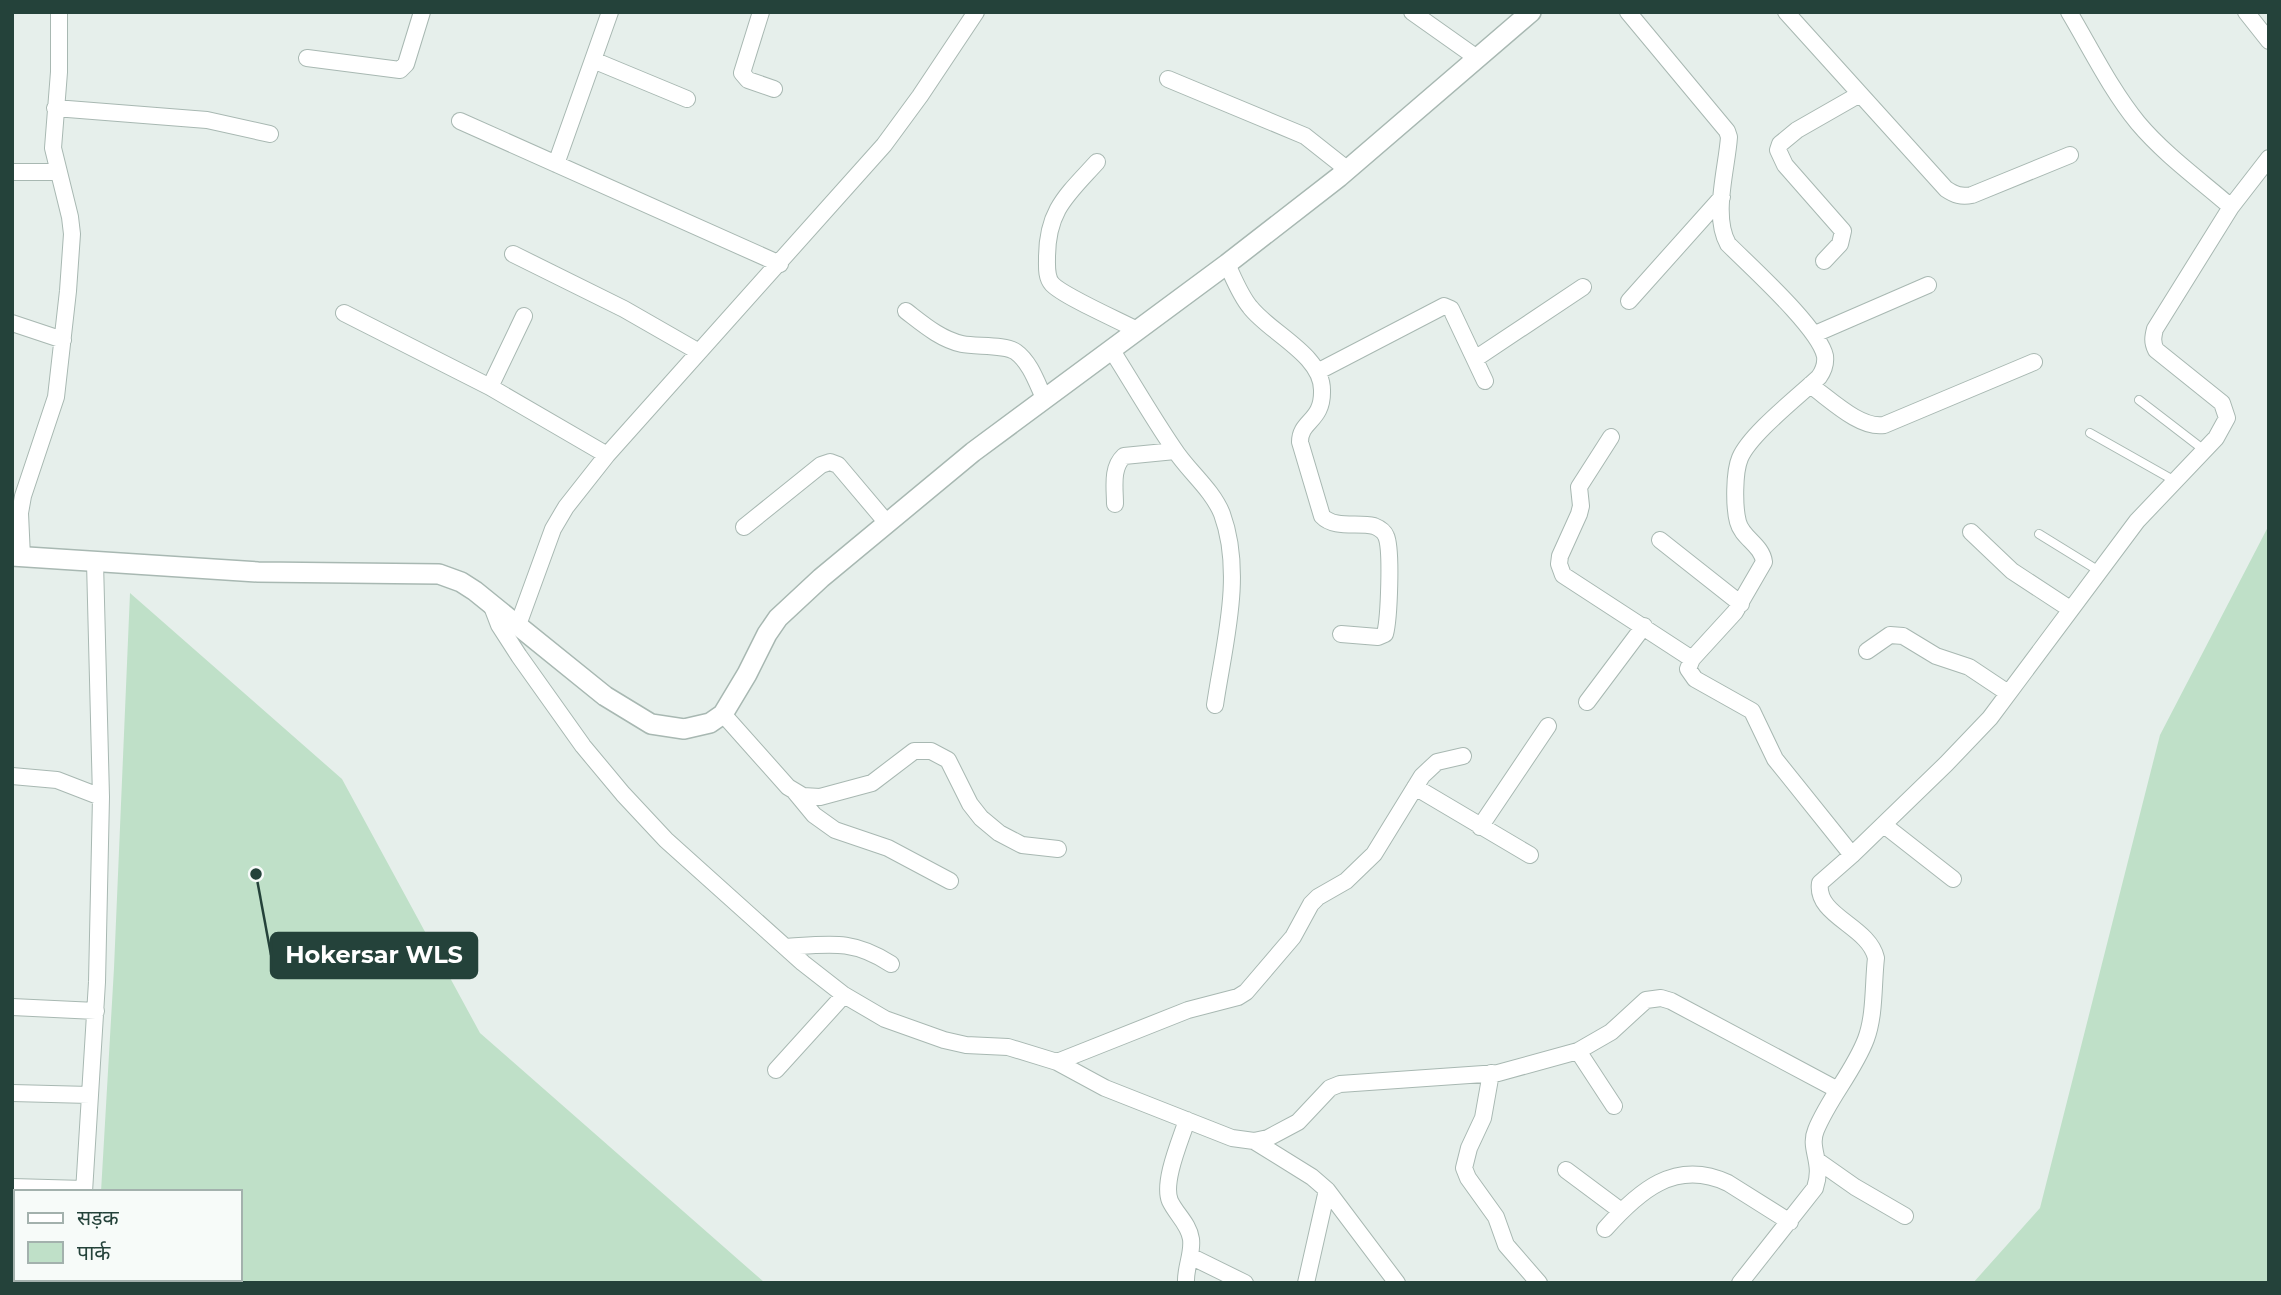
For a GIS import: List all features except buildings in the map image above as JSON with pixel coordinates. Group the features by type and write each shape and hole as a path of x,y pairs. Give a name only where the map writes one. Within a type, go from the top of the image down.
{"street":[{"path":"59,12 59,72 53,148 72,234 56,397 23,496 17,557 258,572 429,573 461,582 605,695 651,724 684,729 710,723 723,714 767,634 797,598 973,452 1227,264 1348,170 1531,12"},
{"path":"307,58 400,70 406,64 422,12"},
{"path":"556,164 610,12"},
{"path":"761,12 742,73 748,80 774,89"},
{"path":"518,625 553,529 566,507 607,454 884,145 976,12"},
{"path":"1412,12 1477,58"},
{"path":"1628,12 1725,127 1729,137 1722,197 1723,235 1728,244 1815,334 1823,349 1825,362 1822,372 1811,385 1750,442 1740,458 1735,503 1737,518 1740,530 1759,550 1764,562 1741,604 1692,659 1688,669 1695,679 1752,712 1775,759 1852,855"},
{"path":"1786,12 1946,189 1959,196 1972,195 2070,155"},
{"path":"2069,12 2137,122 2151,138 2231,207"},
{"path":"2246,12 2269,41"},
{"path":"593,60 687,99"},
{"path":"1168,79 1305,136 1348,170"},
{"path":"1824,261 1840,244 1843,232 1785,165 1778,150 1780,144 1797,130 1860,94"},
{"path":"55,108 207,120 270,134"},
{"path":"460,121 780,264"},
{"path":"1740,1283 1815,1188 1819,1176 1813,1144 1815,1131 1836,1089 1860,1053 1869,1030 1876,958 1871,944 1826,905 1819,888 1822,879 1884,825 1971,739 2137,521 2216,438 2223,427 2227,418 2221,403 2155,350 2153,337 2155,329 2231,207 2269,158"},
{"path":"1097,162 1059,204 1052,217 1047,247 1048,277 1058,288 1137,330"},
{"path":"12,172 58,172"},
{"path":"1629,302 1722,197"},
{"path":"513,254 624,309 699,352"},
{"path":"1227,264 1250,307 1313,364 1322,379 1321,408 1302,432 1300,442 1322,516 1328,522 1379,529 1386,536 1385,634 1378,638 1341,634"},
{"path":"1815,334 1928,285"},
{"path":"1475,359 1583,287"},
{"path":"1318,372 1441,306 1451,309 1485,381"},
{"path":"906,311 950,340 1010,349 1017,353 1044,398"},
{"path":"344,313 490,387 607,454"},
{"path":"490,387 524,316"},
{"path":"12,323 63,340"},
{"path":"1111,349 1175,451 1221,512 1232,570 1231,602 1215,705"},
{"path":"1811,385 1863,423 1884,425 2034,362"},
{"path":"1611,437 1579,487 1581,506 1560,556 1560,570 1563,575 1692,659"},
{"path":"1115,504 1115,471 1124,456 1175,451"},
{"path":"744,527 821,465 830,462 838,465 887,523"},
{"path":"1971,532 2012,571 2070,609"},
{"path":"1660,540 1741,604"},
{"path":"12,1187 84,1190 96,1011 101,797 95,562"},
{"path":"491,604 499,625 526,667 583,746 666,840 844,995 885,1019 944,1040 966,1045 1008,1046 1057,1062 1105,1088 1232,1138 1254,1141 1268,1138 1298,1122 1330,1088 1340,1084 1491,1073 1578,1051 1611,1032 1646,1000 1661,998 1836,1089"},
{"path":"1587,702 1644,626"},
{"path":"1867,652 1890,635 1903,636 1936,656 1969,667 2008,693"},
{"path":"723,714 814,815 835,830 888,848 950,881"},
{"path":"1480,827 1548,726"},
{"path":"795,792 803,796 820,797 872,783 914,751 932,751 948,760 970,804 999,834 1022,845 1058,849"},
{"path":"1057,1062 1188,1010 1238,997 1246,992 1293,937 1311,904 1346,881 1374,854 1422,776 1437,762 1463,755"},
{"path":"12,776 57,780 101,797"},
{"path":"1415,787 1530,855"},
{"path":"1884,825 1952,879"},
{"path":"786,947 851,945 875,953 891,964"},
{"path":"776,1070 844,995"},
{"path":"12,1007 96,1011"},
{"path":"1578,1051 1614,1106"},
{"path":"1491,1073 1483,1118 1469,1148 1464,1168 1468,1178 1496,1217 1506,1245 1539,1283"},
{"path":"12,1093 90,1095"},
{"path":"1186,1283 1185,1270 1192,1243 1188,1228 1170,1200 1169,1190 1171,1172 1187,1120"},
{"path":"1254,1141 1312,1177 1327,1190 1397,1283"},
{"path":"1818,1161 1855,1187 1905,1216"},
{"path":"1566,1170 1621,1211"},
{"path":"1605,1229 1642,1191 1662,1180 1697,1175 1718,1178 1728,1183 1790,1222"},
{"path":"1306,1283 1327,1190"},
{"path":"1190,1256 1245,1283"}],"lane":[{"path":"2139,400 2204,450"},
{"path":"2090,433 2175,481"},
{"path":"2039,534 2099,571"}],"green space":[{"path":"2269,525 2269,1283 1973,1283 2040,1208 2160,735"},
{"path":"130,593 342,779 480,1033 765,1283 95,1283 242,1281 242,1190 101,1190 114,968"}],"place":[{"name":"Hokersar WLS","path":"256,874"}]}
